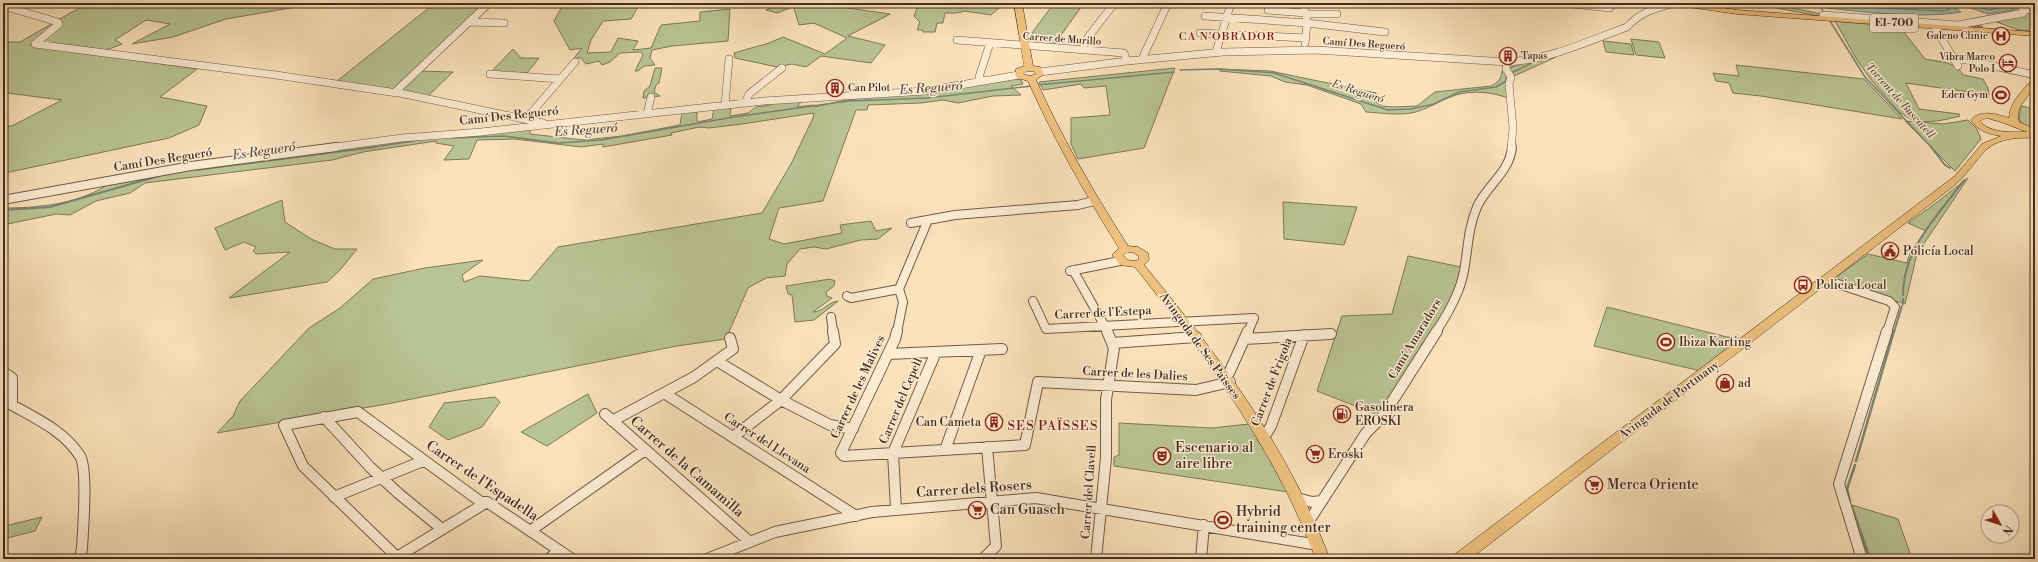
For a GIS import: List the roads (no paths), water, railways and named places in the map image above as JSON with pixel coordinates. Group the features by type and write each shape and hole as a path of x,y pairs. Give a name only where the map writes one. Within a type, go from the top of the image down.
{"main road":[{"path":"1018,3 1024,46 1029,68"},
{"name":"EI-700","path":"1674,3 1731,11 2035,34"},
{"name":"EI-700","path":"2018,32 2035,30"},
{"path":"1033,83 1040,72 1038,69 1029,68 1020,70 1019,75 1033,83 1094,201 1125,249"},
{"path":"2015,130 2012,117 2015,107 2035,82"},
{"path":"1985,146 1985,136 1980,126 1976,123 1976,118 2001,113 2015,107"},
{"path":"1986,116 2002,118 2015,130 2035,135"},
{"path":"1980,126 1995,132 2015,130 2035,132"},
{"name":"Avinguda de Portmany","path":"1459,559 1948,186 1958,178 1985,146 2015,130"},
{"path":"1125,249 1134,249 1144,255 1144,260 1138,264 1128,264 1120,261 1118,258 1118,253 1125,249"},
{"name":"Avinguda de Ses Païsses","path":"1138,264 1227,379 1264,439 1297,498 1309,521 1323,559"}],"street":[{"path":"398,93 395,92 396,89 489,3"},
{"path":"1142,59 1168,3"},
{"path":"1216,52 1231,3"},
{"path":"1304,3 1307,23 1305,50"},
{"path":"1573,4 1610,8 1612,3"},
{"name":"Camí Des Regueró","path":"1040,72 1142,59 1216,52 1305,50 1507,62 1524,61 1573,47 1627,27 1633,20 1650,10 1674,3"},
{"path":"1823,15 1958,26 2023,13 2024,10 2018,3"},
{"path":"2025,3 2035,15"},
{"path":"2031,3 2035,7"},
{"path":"1083,50 1086,40 1113,5"},
{"path":"3,6 58,22 59,24 35,44 276,75 398,93 542,122 544,125"},
{"path":"1260,20 1266,9 1306,14 1337,14"},
{"path":"1205,16 1307,23 1385,32"},
{"path":"469,22 504,24"},
{"path":"1934,26 1958,66"},
{"path":"1200,33 1306,38"},
{"name":"Carrer de Murillo","path":"957,40 1124,54 1127,61"},
{"path":"982,80 979,77 990,43"},
{"path":"1953,57 2035,75"},
{"path":"725,105 729,59"},
{"path":"526,119 575,62"},
{"name":"Camí Amaradors","path":"1309,521 1366,433 1382,416 1450,310 1464,272 1470,227 1477,206 1502,172 1512,154 1513,134 1507,62"},
{"path":"745,103 749,94 782,68"},
{"path":"490,74 560,79"},
{"name":"Camí Des Regueró","path":"3,200 191,166 402,138 481,132 745,103 925,91 982,80 1019,75"},
{"path":"647,113 651,97"},
{"path":"911,223 955,215 1078,205 1094,201"},
{"path":"847,296 850,298 899,289 928,220"},
{"name":"Carrer del Clavell","path":"1096,559 1106,458 1106,400 1114,348 1104,326 1071,271 1120,261"},
{"path":"1826,280 1889,301 1895,308 1839,484 1862,559"},
{"name":"Carrer de les Malives","path":"893,453 844,456 842,453 895,339 904,302 899,289"},
{"name":"Carrer de l'Estepa","path":"1033,301 1046,329 1254,318 1244,339"},
{"path":"733,437 781,400 835,344 831,317"},
{"path":"1227,379 1244,339 1331,334"},
{"name":"Carrer de Frigola","path":"1264,439 1271,426 1304,335"},
{"path":"1112,343 1196,337"},
{"path":"664,393 694,377 733,349 730,338"},
{"path":"888,354 1002,349"},
{"path":"945,450 981,350"},
{"name":"Carrer del Cepell","path":"896,509 893,453 936,352"},
{"path":"717,361 781,400 830,425 853,429"},
{"path":"3,372 12,378 12,405 55,428 81,457 84,479 82,548 80,559"},
{"name":"Carrer de les Dalies","path":"987,447 1025,445 1038,382 1196,390 1227,379"},
{"name":"Carrer de la Camamilla","path":"664,393 609,418 750,542"},
{"name":"Carrer del Llevana","path":"664,393 856,516"},
{"name":"Carrer de l'Espadella","path":"324,417 358,412 481,502 487,502 572,559"},
{"path":"442,529 382,478 324,417 284,425 303,466 397,557 487,502"},
{"path":"893,453 987,447 996,546 984,558"},
{"path":"530,531 645,450"},
{"path":"334,497 423,461"},
{"name":"Carrer dels Rosers","path":"707,559 775,532 856,516 896,509 991,503 1036,498 1318,545"},
{"path":"1297,498 1312,502 1322,501"},
{"path":"1201,559 1204,525"},
{"path":"548,559 559,550"}],"water":[{"path":"1816,3 1950,3 1955,5 1953,6 1961,12 1927,15 1890,14 1819,7"},
{"path":"1957,3 2008,3 2012,10 1988,14"}],"waterway":[{"name":"Torrent de Buscatell","path":"1821,7 1824,13"},
{"name":"Es Regueró","path":"1623,26 1635,16"},
{"name":"Torrent de Buscatell","path":"1830,21 1865,77 1932,148"},
{"name":"Es Regueró","path":"1511,73 1536,61"},
{"name":"Es Regueró","path":"1180,70 1218,69 1274,73 1388,110 1411,109 1434,104 1459,92 1496,87 1506,81 1507,74"},
{"name":"Es Regueró","path":"1037,85 1174,72"},
{"name":"Es Regueró","path":"453,138 504,136 559,143 601,140 734,117 848,101 928,98 1032,86"},
{"name":"Es Regueró","path":"372,147 419,140"},
{"name":"Es Regueró","path":"195,170 372,147"},
{"name":"Torrent de Buscatell","path":"1931,147 1945,165 1950,168"},
{"name":"Es Regueró","path":"3,210 50,207 159,176"},
{"name":"Torrent de Buscatell","path":"1903,295 1905,278 1915,247 1933,220 1964,180"},
{"name":"Torrent de Buscatell","path":"1903,299 1903,304"},
{"name":"Torrent de Buscatell","path":"1894,332 1902,306"},
{"name":"Torrent de Buscatell","path":"1856,461 1894,331"},
{"name":"Torrent de Buscatell","path":"1850,501 1847,489 1855,465"},
{"name":"Torrent de Buscatell","path":"1854,515 1869,559"}],"place":[{"name":"Galeno Clinic","path":"2001,36"},
{"name":"Tapas","path":"1508,56"},
{"name":"Vibra Marco Polo I","path":"2008,63"},
{"name":"Can Pilot","path":"835,88"},
{"name":"Eden Gym","path":"2001,95"},
{"name":"Policía Local","path":"1890,251"},
{"name":"Policia Local","path":"1803,285"},
{"name":"Ibiza Karting","path":"1666,342"},
{"name":"ad","path":"1725,383"},
{"name":"Gasolinera EROSKI","path":"1342,414"},
{"name":"Can Cameta","path":"994,422"},
{"name":"Eroski","path":"1315,454"},
{"name":"Escenario al aire libre","path":"1162,456"},
{"name":"Merca Oriente","path":"1594,485"},
{"name":"Can Guasch","path":"977,510"},
{"name":"Hybrid training center","path":"1223,520"}],"district":[{"name":"CA N'OBRADOR","path":"1227,37"},
{"name":"SES PAÏSSES","path":"1053,426"}]}
